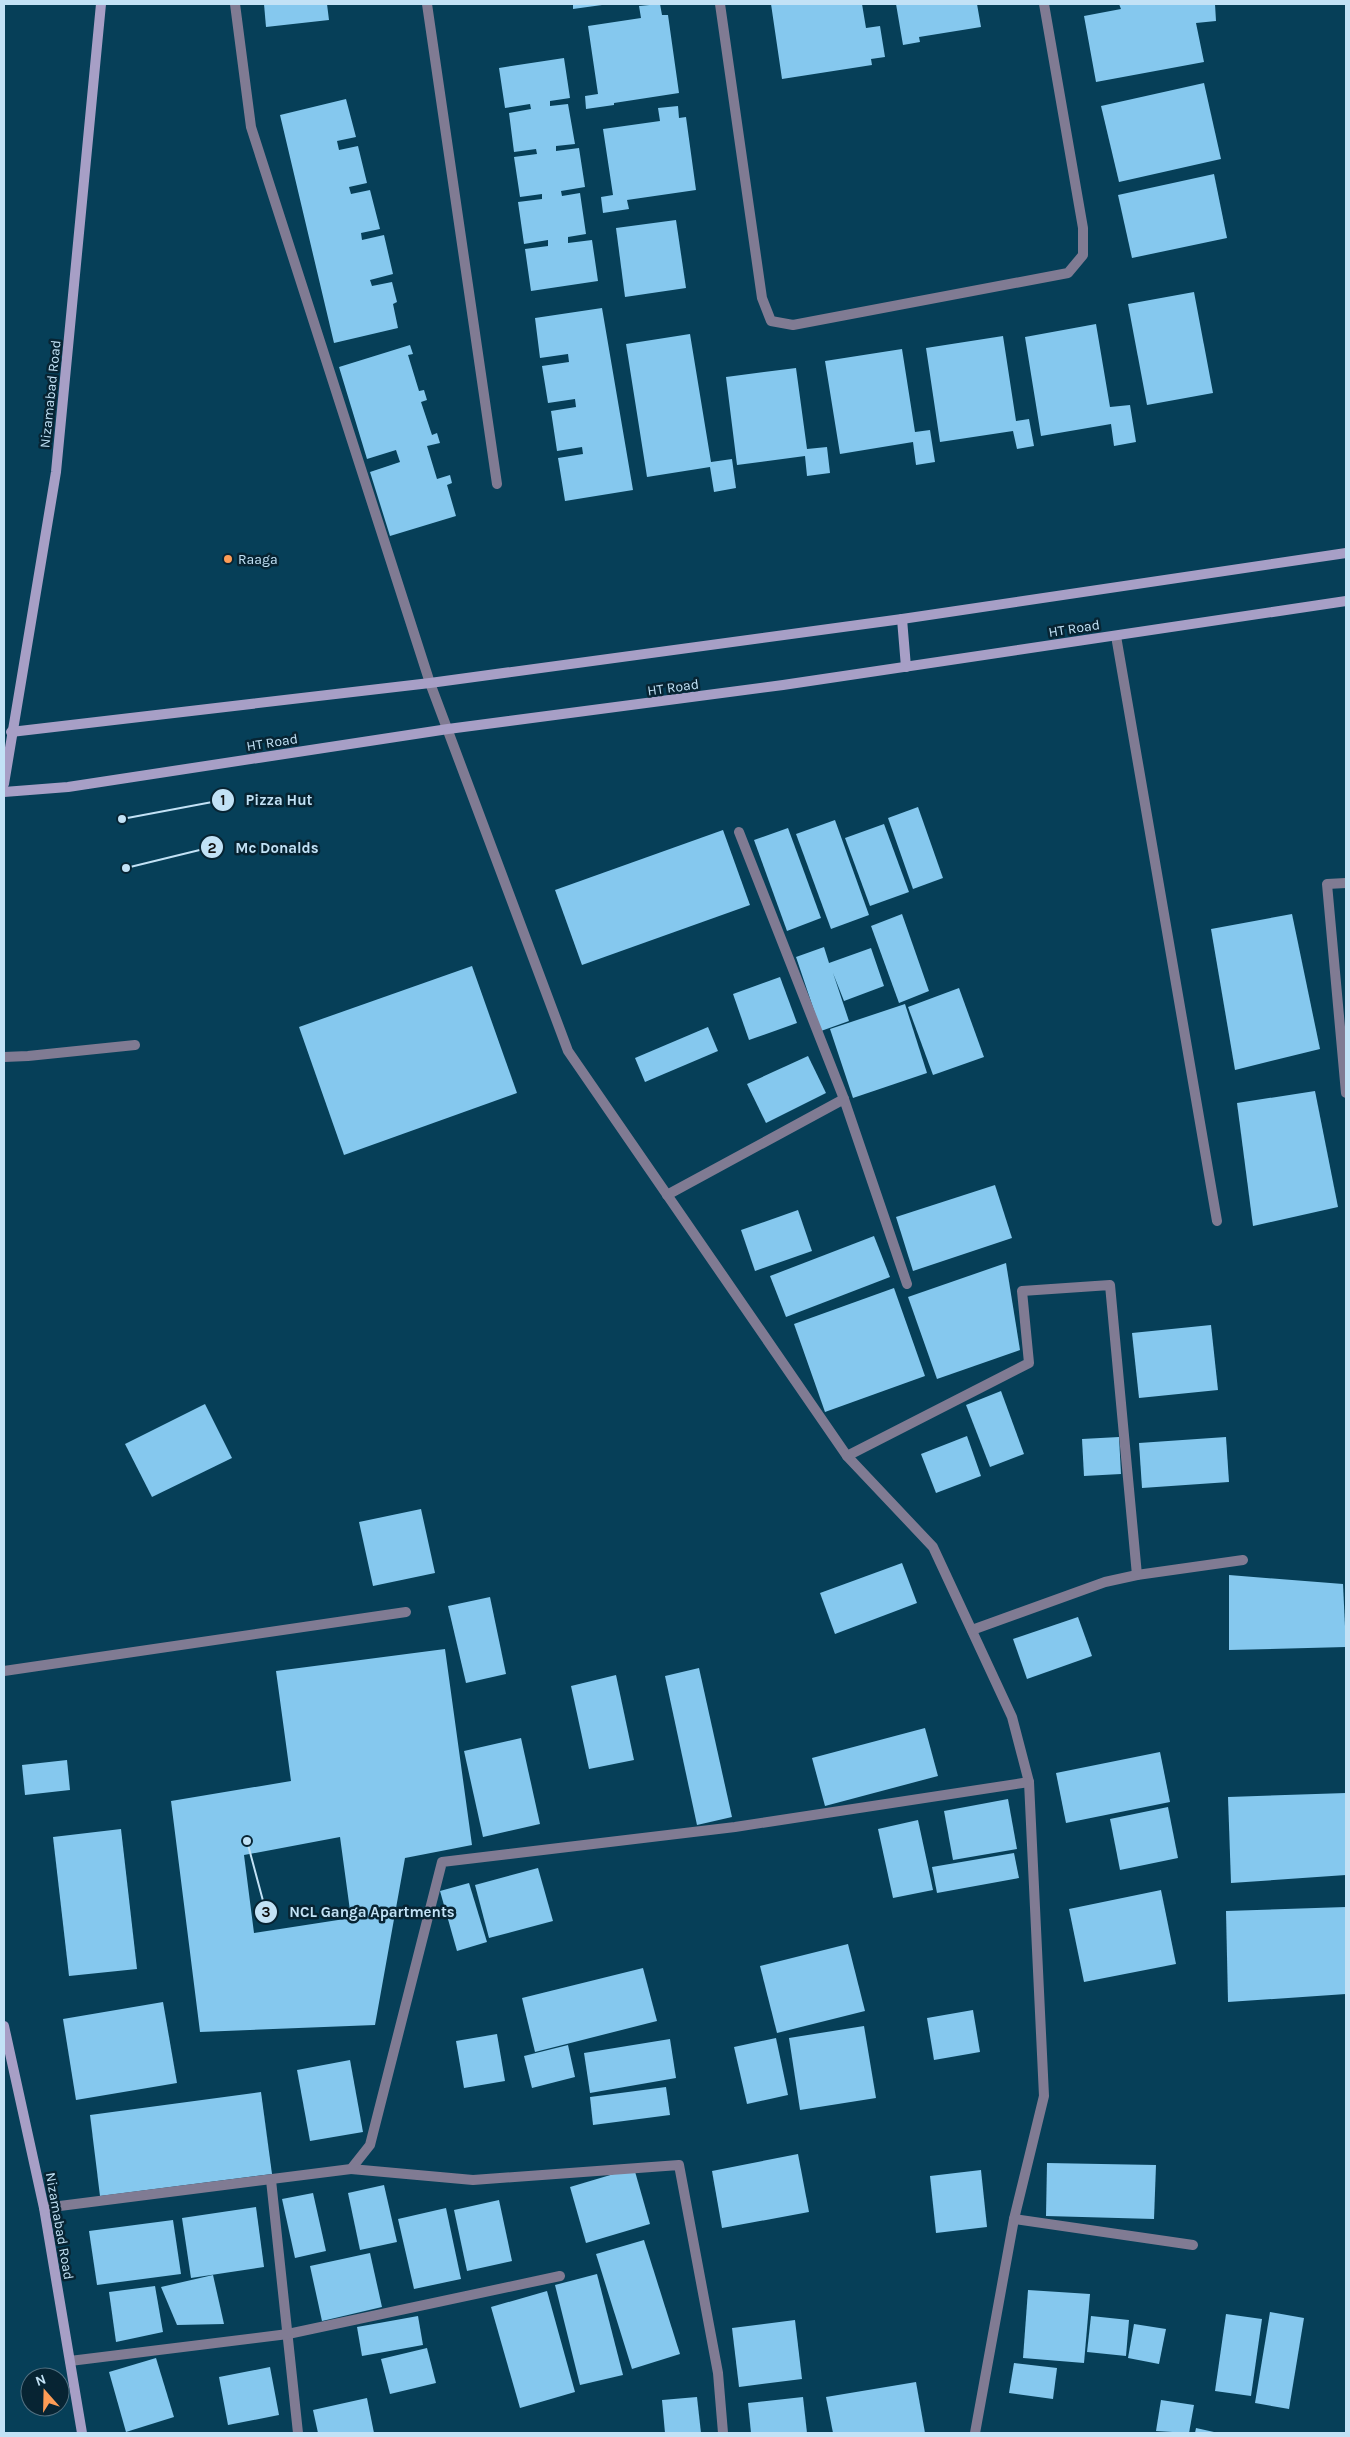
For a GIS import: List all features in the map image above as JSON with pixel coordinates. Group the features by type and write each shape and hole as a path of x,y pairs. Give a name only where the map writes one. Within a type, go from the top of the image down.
{"street":[{"name":"Nizamabad Road","path":"4,784 11,732 56,472 101,4"},
{"path":"235,4 251,127 430,683 568,1051 847,1456 933,1547 1012,1717 1029,1782 1044,2096 1014,2219 975,2433"},
{"path":"427,4 497,484"},
{"path":"720,4 762,298 771,321 793,325 1068,273 1083,255 1083,228 1044,4"},
{"path":"11,732 430,683 902,619 1346,553"},
{"name":"HT Road","path":"4,792 68,788 448,729 552,714 627,707 1346,601"},
{"path":"902,619 906,667"},
{"path":"1116,636 1217,1221"},
{"path":"739,832 844,1099 908,1284"},
{"path":"1346,882 1327,884 1346,1093"},
{"path":"4,1057 136,1045"},
{"path":"667,1195 844,1099"},
{"path":"847,1456 1029,1363 1022,1291 1110,1285 1137,1575"},
{"path":"972,1630 1105,1582 1137,1575 1243,1560"},
{"path":"4,1671 406,1612"},
{"path":"351,2169 370,2145 442,1862 735,1827 1029,1782"},
{"name":"Nizamabad Road","path":"4,2026 44,2208 82,2433"},
{"path":"44,2208 351,2169 473,2180 680,2165 718,2374 723,2433"},
{"path":"270,2180 298,2433"},
{"path":"1014,2219 1193,2245"},
{"path":"70,2361 288,2334 560,2276"}],"building":[{"path":"264,4 327,4 329,20 266,27"},
{"path":"573,4 602,4 602,5 573,9"},
{"path":"660,4 662,15 668,15 679,93 586,109 585,96 598,94 588,26 641,18 639,6"},
{"path":"771,4 862,4 866,28 880,26 885,57 871,59 872,65 782,79"},
{"path":"896,4 977,4 981,27 919,37 920,42 903,45"},
{"path":"1119,4 1215,4 1216,21 1196,23 1204,62 1096,82 1084,16 1121,9"},
{"path":"564,58 570,98 550,101 550,106 568,104 575,144 556,146 556,151 579,148 585,187 561,191 562,196 580,193 586,234 568,237 568,243 592,240 598,281 531,291 525,249 548,246 548,240 524,244 518,202 542,199 542,194 520,197 514,157 537,154 536,149 514,152 509,113 531,109 530,104 505,108 499,68"},
{"path":"1204,83 1221,159 1119,182 1101,106"},
{"path":"346,99 356,137 337,141 339,150 358,146 367,183 349,187 351,194 370,190 380,229 361,233 362,240 384,235 393,274 370,280 372,286 392,282 397,302 393,304 398,328 334,343 280,115"},
{"path":"678,106 679,118 686,117 696,190 627,200 629,209 603,213 601,197 613,195 603,129 660,121 658,108"},
{"path":"1214,174 1227,238 1132,258 1118,195"},
{"path":"676,220 686,288 625,297 616,228"},
{"path":"1194,292 1213,393 1147,405 1128,304"},
{"path":"602,308 633,490 565,501 558,458 583,454 582,447 557,451 551,411 576,407 575,399 548,403 542,366 569,362 568,354 540,358 535,318"},
{"path":"1096,324 1110,407 1130,405 1136,442 1114,446 1111,424 1041,436 1025,337"},
{"path":"690,334 711,462 732,459 736,488 714,492 710,467 647,477 626,344"},
{"path":"1003,336 1016,421 1029,419 1034,446 1017,449 1013,431 940,442 926,348"},
{"path":"410,345 413,354 408,355 419,391 424,390 427,400 421,402 432,435 437,433 440,443 427,446 437,479 450,475 452,483 447,485 456,516 390,536 370,472 400,462 396,450 367,459 339,367"},
{"path":"902,349 915,432 930,430 935,462 916,465 913,442 840,454 825,361"},
{"path":"796,368 807,449 827,447 830,473 807,476 805,456 737,465 726,377"},
{"path":"918,807 943,878 913,889 888,818"},
{"path":"835,820 869,915 831,929 796,834"},
{"path":"884,824 909,892 870,906 845,838"},
{"path":"788,828 821,918 787,931 754,840"},
{"path":"723,830 750,905 582,965 555,890"},
{"path":"902,914 929,991 899,1003 871,926"},
{"path":"1292,914 1320,1049 1235,1070 1211,929"},
{"path":"824,947 829,963 871,948 884,986 844,1001 833,973 849,1021 821,1031 796,957"},
{"path":"472,966 517,1093 344,1155 299,1027"},
{"path":"780,977 797,1023 749,1040 733,994"},
{"path":"959,988 984,1057 933,1075 908,1007"},
{"path":"905,1004 927,1073 853,1098 830,1029"},
{"path":"708,1027 718,1051 645,1082 635,1058"},
{"path":"808,1056 826,1093 766,1123 747,1084"},
{"path":"1315,1091 1338,1207 1253,1226 1237,1103"},
{"path":"995,1185 1012,1238 913,1271 896,1217"},
{"path":"798,1210 812,1251 755,1271 741,1230"},
{"path":"874,1236 890,1277 786,1317 770,1276"},
{"path":"1006,1263 1020,1350 937,1379 908,1297"},
{"path":"894,1288 925,1376 825,1412 794,1324"},
{"path":"1211,1325 1218,1390 1139,1398 1132,1333"},
{"path":"1001,1391 1024,1454 990,1467 966,1405"},
{"path":"205,1404 232,1458 152,1497 125,1444"},
{"path":"967,1436 981,1476 936,1493 921,1454"},
{"path":"1119,1437 1121,1474 1084,1476 1082,1439"},
{"path":"1226,1437 1229,1482 1142,1488 1139,1443"},
{"path":"421,1509 435,1573 373,1586 359,1522"},
{"path":"902,1563 917,1603 835,1634 820,1593"},
{"path":"1229,1575 1343,1584 1346,1647 1229,1650"},
{"path":"490,1597 506,1674 466,1683 448,1606"},
{"path":"1078,1617 1092,1656 1027,1679 1013,1639"},
{"path":"445,1649 472,1845 405,1858 375,2025 200,2032 171,1801 291,1781 276,1671","holes":["340,1837 351,1918 254,1933 244,1855"]},
{"path":"699,1668 732,1817 697,1825 665,1676"},
{"path":"616,1675 634,1760 589,1769 571,1686"},
{"path":"925,1728 938,1776 825,1806 812,1758"},
{"path":"521,1738 540,1824 483,1837 464,1751"},
{"path":"1160,1752 1170,1802 1066,1823 1056,1773"},
{"path":"67,1760 70,1790 25,1795 22,1765"},
{"path":"1346,1793 1346,1875 1231,1883 1228,1797"},
{"path":"1008,1799 1017,1849 953,1860 944,1811"},
{"path":"1168,1807 1178,1858 1120,1870 1110,1819"},
{"path":"918,1820 933,1890 893,1898 878,1829"},
{"path":"121,1829 137,1969 69,1976 53,1837"},
{"path":"1014,1853 1019,1878 937,1893 932,1867"},
{"path":"538,1868 553,1921 489,1938 475,1885"},
{"path":"469,1883 487,1942 457,1951 440,1891"},
{"path":"1161,1890 1176,1964 1084,1982 1069,1909"},
{"path":"1346,1907 1346,1994 1228,2002 1226,1911"},
{"path":"848,1944 865,2011 777,2033 760,1966"},
{"path":"643,1968 657,2021 535,2052 522,1998"},
{"path":"163,2002 177,2083 76,2100 63,2019"},
{"path":"973,2010 980,2052 934,2060 927,2018"},
{"path":"864,2026 876,2098 800,2110 789,2038"},
{"path":"497,2034 505,2081 464,2088 456,2041"},
{"path":"776,2038 788,2095 747,2104 734,2047"},
{"path":"670,2039 676,2078 590,2093 584,2053"},
{"path":"568,2045 575,2077 532,2088 524,2056"},
{"path":"350,2060 363,2132 310,2141 297,2070"},
{"path":"666,2087 670,2115 593,2125 590,2097"},
{"path":"261,2092 272,2174 100,2196 90,2115"},
{"path":"798,2154 809,2212 722,2228 712,2171"},
{"path":"1047,2163 1156,2165 1154,2219 1046,2216"},
{"path":"634,2168 650,2224 586,2243 570,2187"},
{"path":"981,2170 987,2227 936,2233 930,2176"},
{"path":"384,2185 397,2242 360,2250 348,2193"},
{"path":"313,2193 326,2251 295,2258 282,2199"},
{"path":"499,2200 512,2261 467,2271 454,2210"},
{"path":"256,2207 264,2267 191,2278 182,2218"},
{"path":"446,2208 461,2279 414,2289 398,2219"},
{"path":"173,2220 181,2274 97,2285 89,2231"},
{"path":"644,2240 680,2354 632,2369 596,2254"},
{"path":"370,2253 382,2307 322,2321 310,2266"},
{"path":"597,2274 623,2375 580,2385 555,2285"},
{"path":"213,2275 224,2324 177,2325 161,2287"},
{"path":"155,2286 163,2332 116,2342 109,2292"},
{"path":"1028,2290 1090,2294 1084,2363 1023,2358"},
{"path":"547,2291 575,2392 520,2408 491,2307"},
{"path":"1270,2312 1304,2318 1289,2409 1255,2403"},
{"path":"1226,2314 1262,2319 1251,2396 1215,2391"},
{"path":"418,2316 423,2345 362,2356 357,2327"},
{"path":"1091,2316 1129,2320 1126,2356 1087,2352"},
{"path":"795,2320 802,2379 739,2387 732,2328"},
{"path":"1134,2324 1166,2329 1159,2364 1128,2358"},
{"path":"427,2348 436,2383 390,2394 381,2359"},
{"path":"156,2358 174,2417 126,2432 109,2372"},
{"path":"1014,2363 1057,2368 1053,2399 1009,2393"},
{"path":"270,2367 279,2415 228,2425 219,2377"},
{"path":"916,2382 925,2433 833,2433 826,2397"},
{"path":"697,2397 701,2433 665,2433 662,2400"},
{"path":"803,2397 807,2433 751,2433 748,2403"},
{"path":"367,2398 374,2433 318,2433 313,2410"},
{"path":"1161,2400 1194,2405 1189,2433 1156,2431"},
{"path":"1196,2428 1214,2432 1214,2433 1195,2433"}],"place":[{"name":"Raaga","path":"228,559"},
{"name":"Pizza Hut","path":"122,819"},
{"name":"Mc Donalds","path":"126,868"},
{"name":"NCL Ganga Apartments","path":"247,1841"}]}
